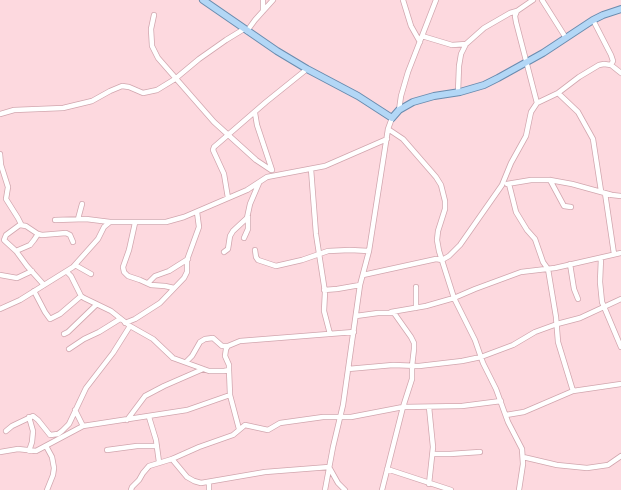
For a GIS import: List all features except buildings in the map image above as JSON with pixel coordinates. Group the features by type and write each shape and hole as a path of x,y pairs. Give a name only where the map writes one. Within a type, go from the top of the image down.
{"main road":[{"path":"203,0 246,30 307,69 358,96 392,118 399,110 413,102 458,92 484,84 543,54 593,20 621,9"}],"street":[{"path":"263,0 263,11"},
{"path":"0,114 14,110 63,108 92,101 117,87 122,86 129,87 143,93 157,90 175,79 199,59 246,30 273,0"},
{"path":"403,0 410,26 420,42"},
{"path":"399,110 406,78 436,0"},
{"path":"532,0 518,11 515,16 537,103"},
{"path":"542,0 566,38"},
{"path":"458,92 461,54 466,44 484,28 510,13 518,11"},
{"path":"154,15 151,29 152,46 155,54 175,79 214,122 256,160 271,170"},
{"path":"593,20 612,55 613,61 611,65"},
{"path":"422,36 452,45 466,44"},
{"path":"363,275 436,259 442,260 455,251 502,185 511,163 526,136 530,115 537,103 558,93 589,70 604,64 611,65 621,73"},
{"path":"228,198 224,174 213,150 214,147 227,134 307,69"},
{"path":"558,93 578,112 593,139 614,254"},
{"path":"255,112 257,125 271,170 274,175"},
{"path":"325,490 332,447 340,417 360,285 369,251 388,129 392,118"},
{"path":"388,129 403,139 436,177 441,185 445,201 445,209 438,231 437,240 439,251 454,298 475,340 501,401 508,422 519,442 523,457 519,490"},
{"path":"55,220 78,219 135,223 166,222 197,212 259,183 267,177 319,168 337,162 387,139"},
{"path":"0,154 1,165 8,187 6,200 18,218 20,225"},
{"path":"311,169 316,234 324,290 324,310 330,334"},
{"path":"502,185 530,180 550,180 621,196"},
{"path":"550,180 564,206 571,207"},
{"path":"244,238 248,228 250,204 259,183"},
{"path":"509,184 512,190 516,212 527,230 535,239 540,255 548,269 557,324 558,342 572,391"},
{"path":"0,191 6,195"},
{"path":"78,219 82,204"},
{"path":"125,323 151,310 160,303 186,276 188,259 199,227 197,212"},
{"path":"224,252 228,249 231,233 248,216"},
{"path":"0,310 67,272 98,239 104,227 110,222"},
{"path":"135,223 129,250 124,263 124,272 128,276 151,285 170,286 174,288"},
{"path":"20,225 42,235 66,233 70,235 73,242"},
{"path":"20,225 6,235 2,240 16,251 44,285"},
{"path":"16,251 30,245 38,234"},
{"path":"255,250 258,260 276,266 336,250 369,251"},
{"path":"356,316 416,308 454,298 521,272 548,269 614,254 621,254"},
{"path":"601,258 600,296 603,308 621,348"},
{"path":"148,283 155,276 169,271 188,259"},
{"path":"570,264 574,289 578,299"},
{"path":"75,265 91,274"},
{"path":"0,275 17,278 32,271"},
{"path":"67,272 71,276 81,296 96,305 106,308 125,323 153,339 173,358 213,372 229,370"},
{"path":"324,290 360,285"},
{"path":"416,287 416,308"},
{"path":"34,291 50,320 60,314 81,296"},
{"path":"348,370 384,366 412,366 462,361 481,357 507,348 535,332 580,318 621,299"},
{"path":"64,334 68,332 96,305"},
{"path":"382,490 403,407 412,379 414,349 413,340 395,314 391,312"},
{"path":"69,349 120,319"},
{"path":"6,431 12,426 32,416 36,417 46,432 50,435 58,434 66,428 86,388 113,353 130,326"},
{"path":"186,362 192,356 200,342 205,339 213,338 222,346 228,346 240,341 251,339 354,332"},
{"path":"228,346 225,356 229,364 230,395 239,429"},
{"path":"126,420 145,396 203,369"},
{"path":"506,415 524,412 572,391 621,384"},
{"path":"0,452 18,449 36,451 83,426 149,417 196,408 230,395"},
{"path":"131,490 146,468 151,465 172,459 199,447 233,435 239,429 248,424 268,430 277,424 295,420 323,417 359,416 403,407 462,406 501,401"},
{"path":"429,407 433,454 429,484"},
{"path":"75,410 83,426"},
{"path":"29,417 33,433 29,451"},
{"path":"149,417 160,462"},
{"path":"46,446 52,457 54,468 47,490"},
{"path":"107,450 137,446 157,446"},
{"path":"433,454 480,452"},
{"path":"523,457 562,466 587,468 608,465 621,456"},
{"path":"172,459 187,477 201,483 265,472 329,467"},
{"path":"329,467 338,483 346,490"},
{"path":"387,469 451,490"},
{"path":"208,490 209,482"}]}
